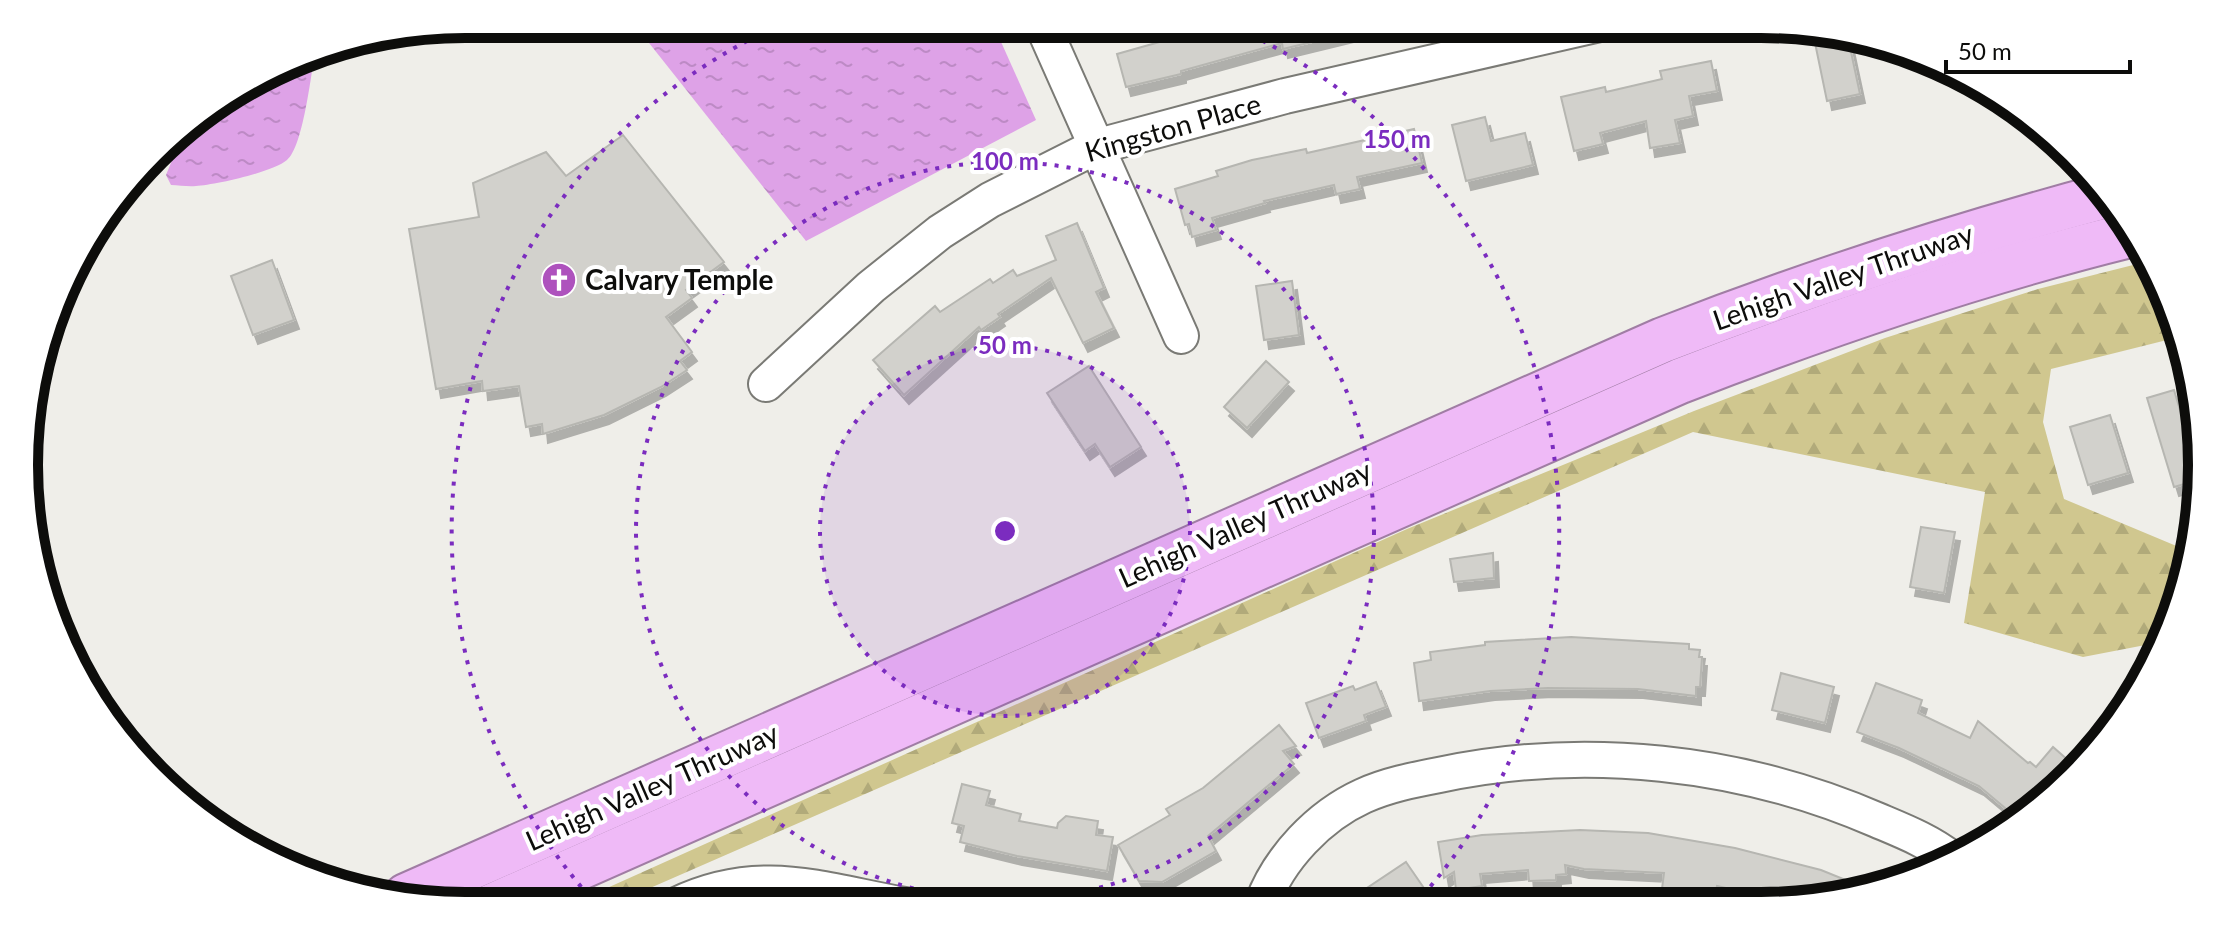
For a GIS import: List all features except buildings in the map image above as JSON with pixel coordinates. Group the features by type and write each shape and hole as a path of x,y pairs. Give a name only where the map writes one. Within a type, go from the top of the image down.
{"highway":[{"name":"Lehigh Valley Thruway","path":"421,889 1663,340 1924,247 2095,199"},
{"name":"Lehigh Valley Thruway","path":"524,892 1680,381 1765,348 1937,289 2122,237"}],"street":[{"path":"1048,38 1181,336"},
{"name":"Kingston Place","path":"766,384 871,287 940,232 1015,186 1095,147 1285,96 1539,38"},
{"path":"1268,892 1282,865 1305,837 1331,814 1362,796 1395,784 1513,763 1619,761 1724,773 1774,784 1849,807 1920,838 1941,852"},
{"path":"709,892 756,882 791,883 833,892"}],"green space":[{"path":"2137,264 2165,328 2169,340 2051,369 2043,422 2064,499 2180,548 2165,602 2148,644 2083,657 1964,623 1985,492 1693,432 641,892 598,892 1407,529 1694,411 1885,338 2038,289"}],"water":[{"path":"645,38 999,38 1036,120 806,241"},
{"path":"313,67 298,141 287,160 257,173 205,185 171,185 166,175 176,151 205,126 251,95"}],"place":[{"name":"Calvary Temple","path":"559,280"}]}
